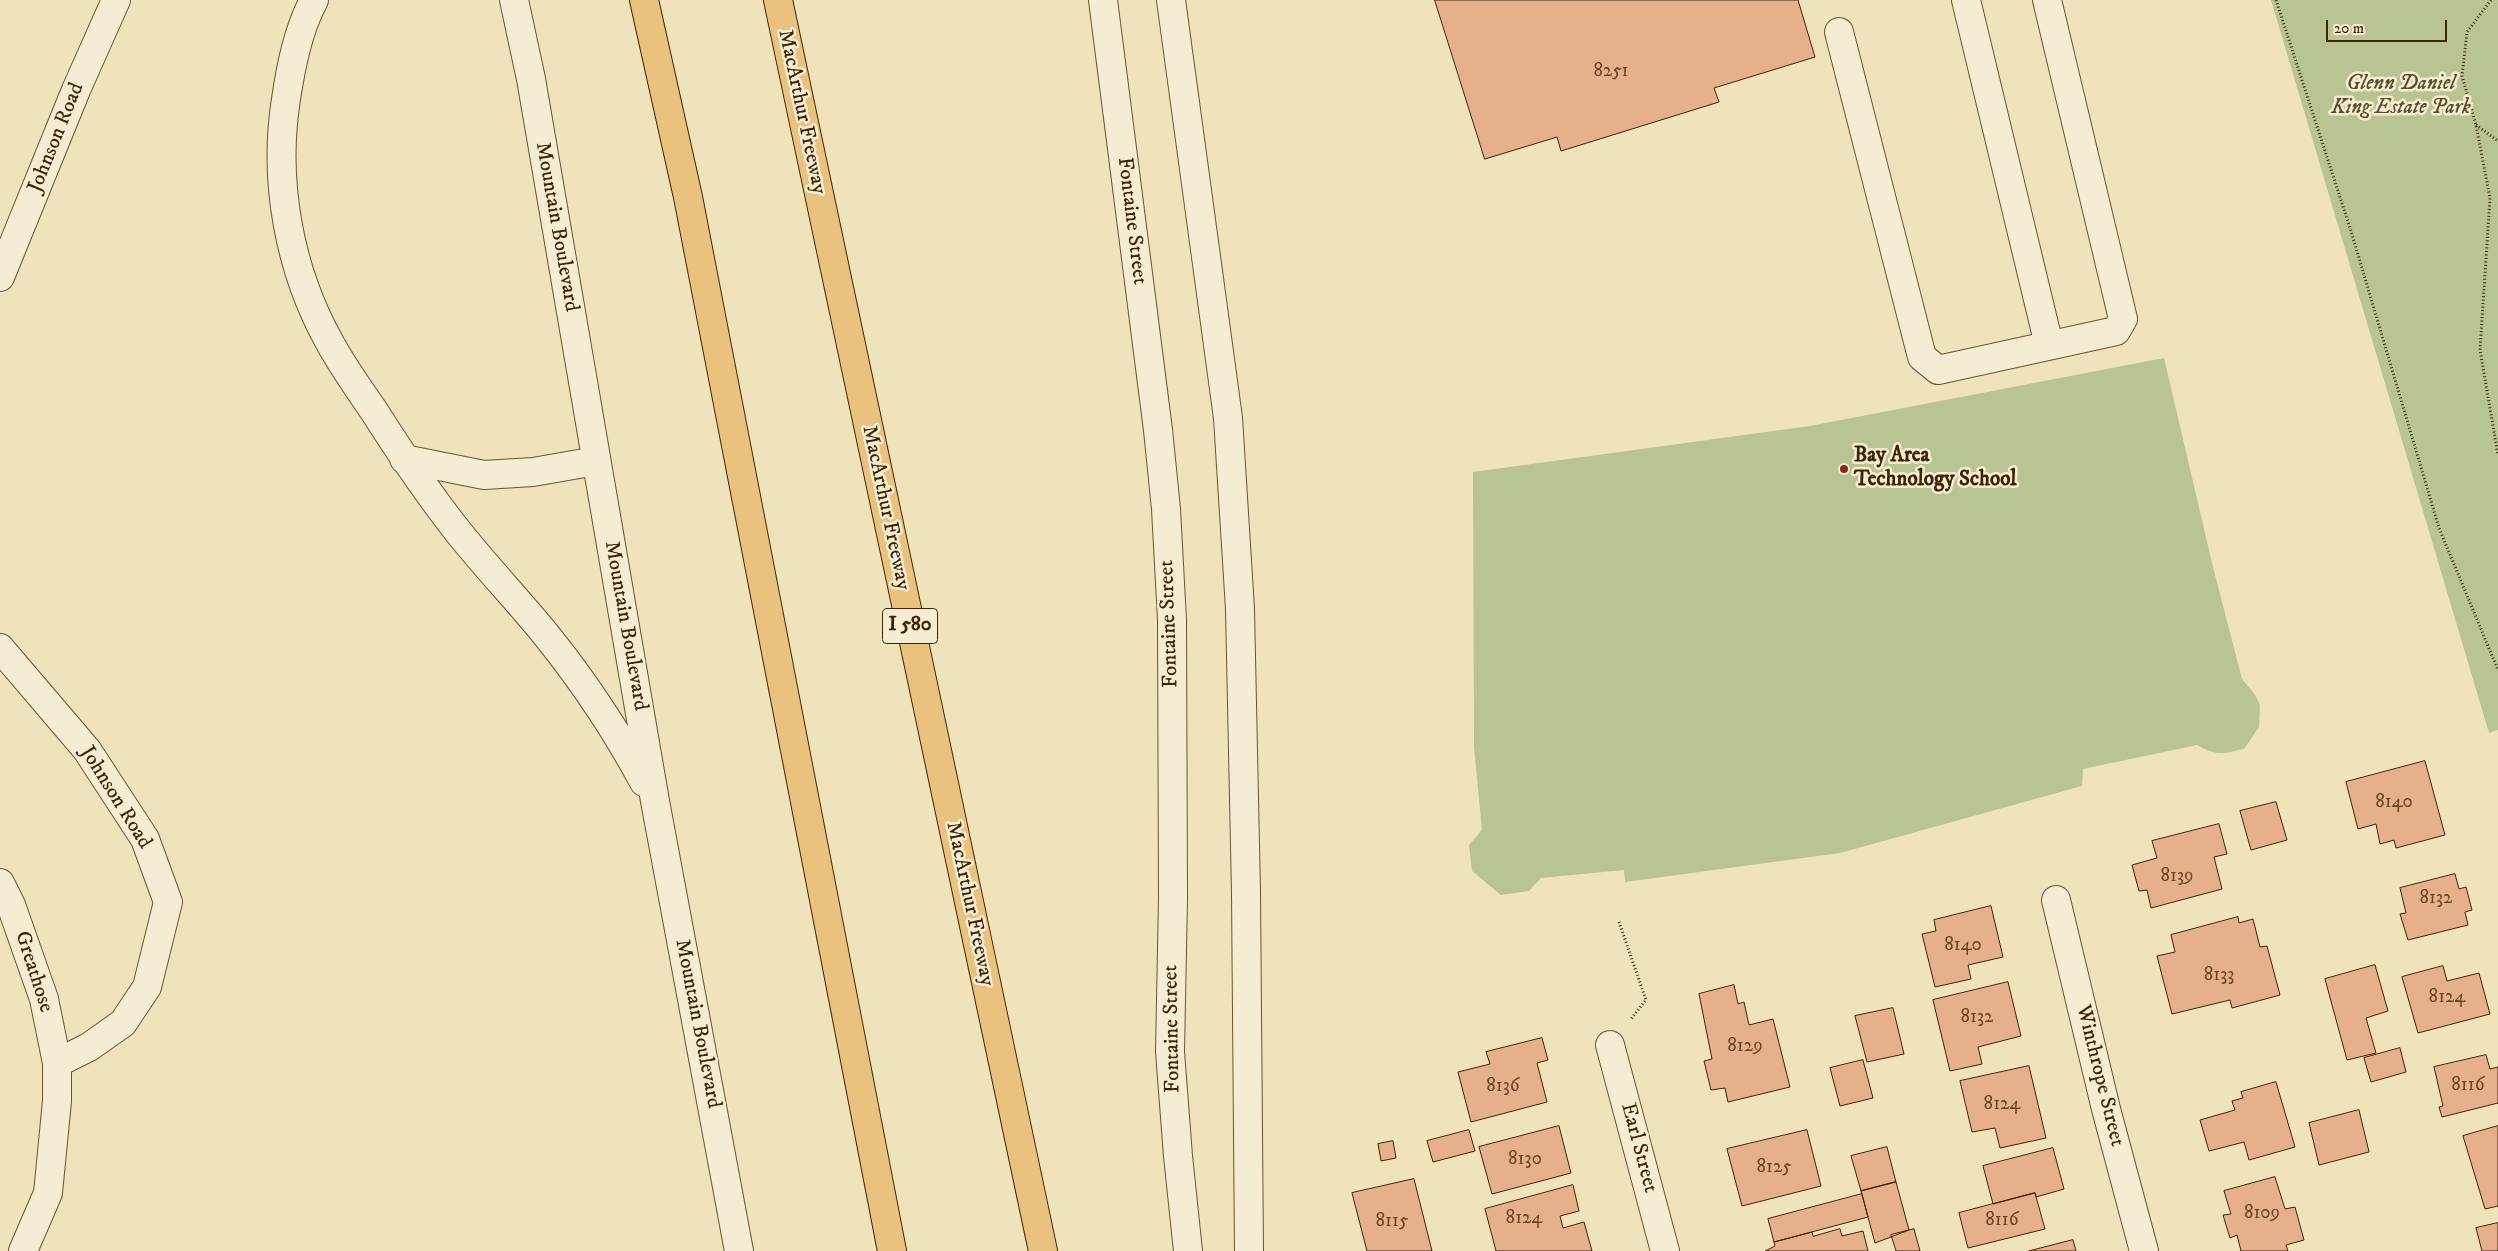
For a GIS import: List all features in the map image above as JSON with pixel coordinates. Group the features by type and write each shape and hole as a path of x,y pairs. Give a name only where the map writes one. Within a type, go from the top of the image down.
{"highway":[{"path":"644,0 688,197 892,1251"},
{"name":"MacArthur Freeway","path":"778,0 1043,1251"}],"street":[{"name":"Johnson Road","path":"0,277 76,90 116,0"},
{"path":"314,0 291,68 282,126 282,185 290,240 308,293 330,343 404,459 456,530 547,636 585,687 619,735 655,800"},
{"name":"Mountain Boulevard","path":"514,0 531,80 655,800 739,1251"},
{"name":"Fontaine Street","path":"1103,0 1158,430 1166,509 1172,620 1173,898 1170,1052 1188,1251"},
{"path":"1171,0 1228,418 1240,610 1246,893 1249,1251"},
{"path":"1966,0 2049,345"},
{"path":"1839,32 1922,357 1938,370 2116,331 2123,319 2047,0"},
{"path":"404,459 484,474 533,472 596,461"},
{"name":"Johnson Road","path":"0,648 87,750 145,839 168,902 147,987 123,1023 89,1047 56,1063"},
{"name":"Greathose","path":"0,883 28,949 44,999 56,1063"},
{"name":"Winthrope Street","path":"2056,900 2106,1109 2144,1251"},
{"name":"Earl Street","path":"1610,1045 1665,1251"},
{"path":"22,1251 48,1193 56,1100 56,1063"}],"path":[{"path":"2276,0 2351,231 2439,528 2498,670"},
{"path":"2491,0 2467,32 2462,76 2476,125 2490,198 2480,350 2498,455"},
{"path":"2476,125 2498,141"},
{"path":"1619,922 1646,1000"}],"green space":[{"name":"Glenn Daniel King Estate Park","path":"2271,0 2498,0 2498,730 2489,733"},
{"path":"2164,358 2212,563 2242,679 2256,696 2260,706 2259,727 2244,749 2220,753 2209,751 2197,745 2083,769 2082,786 1840,853 1625,882 1624,870 1541,878 1529,891 1501,895 1472,871 1469,845 1482,830 1474,748 1473,472 1810,426"}],"building":[{"path":"1435,0 1798,0 1815,57 1714,88 1719,102 1561,151 1557,137 1485,159"},
{"path":"2425,761 2445,835 2396,848 2394,840 2380,844 2376,824 2358,829 2346,782"},
{"path":"2276,802 2287,840 2251,850 2240,811"},
{"path":"2219,824 2227,854 2214,857 2222,889 2151,908 2147,890 2139,891 2132,865 2157,858 2152,841"},
{"path":"2455,874 2459,889 2466,887 2472,910 2465,912 2468,925 2408,940 2400,914 2406,913 2400,888"},
{"path":"1991,906 2003,957 1968,965 1971,979 1935,987 1922,934 1936,931 1934,920"},
{"path":"2238,917 2239,923 2253,919 2260,947 2267,946 2280,995 2232,1008 2230,1000 2172,1014 2157,956 2175,952 2171,935"},
{"path":"2375,965 2388,1011 2366,1018 2376,1053 2347,1060 2325,979"},
{"path":"2443,966 2447,981 2479,973 2490,1014 2418,1033 2402,977"},
{"path":"2008,982 2021,1036 1978,1047 1982,1064 1950,1071 1933,1000"},
{"path":"1734,985 1738,1004 1744,1002 1749,1025 1773,1019 1790,1087 1728,1102 1725,1088 1711,1090 1704,1061 1712,1059 1699,994"},
{"path":"1893,1008 1904,1054 1867,1062 1855,1016"},
{"path":"1542,1038 1548,1060 1537,1063 1547,1102 1471,1122 1458,1072 1490,1064 1486,1052"},
{"path":"2400,1048 2406,1072 2371,1082 2364,1058"},
{"path":"2486,1055 2490,1069 2498,1067 2498,1103 2442,1117 2439,1107 2443,1106 2434,1067"},
{"path":"1863,1060 1873,1098 1840,1106 1830,1068"},
{"path":"2029,1066 2046,1138 2000,1148 1995,1128 1972,1132 1960,1081"},
{"path":"2276,1082 2295,1147 2249,1160 2244,1142 2209,1151 2200,1120 2235,1110 2232,1101 2243,1098 2241,1092"},
{"path":"2359,1110 2369,1152 2319,1165 2309,1123"},
{"path":"1559,1126 1571,1173 1492,1194 1479,1147"},
{"path":"2498,1126 2498,1206 2485,1209 2463,1136"},
{"path":"1469,1130 1475,1151 1433,1162 1427,1141"},
{"path":"1807,1130 1821,1186 1742,1206 1727,1149"},
{"path":"1393,1141 1396,1158 1381,1161 1378,1144"},
{"path":"1887,1147 1896,1182 1861,1191 1851,1156"},
{"path":"2053,1148 2064,1189 2036,1197 2035,1193 1993,1204 1983,1166"},
{"path":"2275,1177 2285,1209 2295,1207 2304,1240 2286,1245 2288,1251 2241,1251 2237,1235 2230,1238 2223,1215 2231,1214 2224,1191"},
{"path":"1414,1179 1432,1251 1367,1251 1352,1193"},
{"path":"1896,1182 1909,1230 1875,1243 1861,1191"},
{"path":"1573,1185 1579,1211 1560,1216 1563,1228 1584,1222 1592,1251 1496,1251 1485,1209"},
{"path":"2035,1193 2045,1229 1968,1248 1959,1213"},
{"path":"1862,1194 1868,1217 1774,1242 1768,1219"},
{"path":"2498,1223 2498,1251 2482,1251 2476,1228"},
{"path":"1840,1229 1842,1236 1863,1231 1868,1251 1765,1251 1775,1246 1774,1242 1812,1232 1813,1236"},
{"path":"1914,1229 1920,1251 1896,1251 1891,1235"},
{"path":"2073,1240 2076,1251 2029,1251"}],"place":[{"name":"Bay Area Technology School","path":"1844,469"}]}
